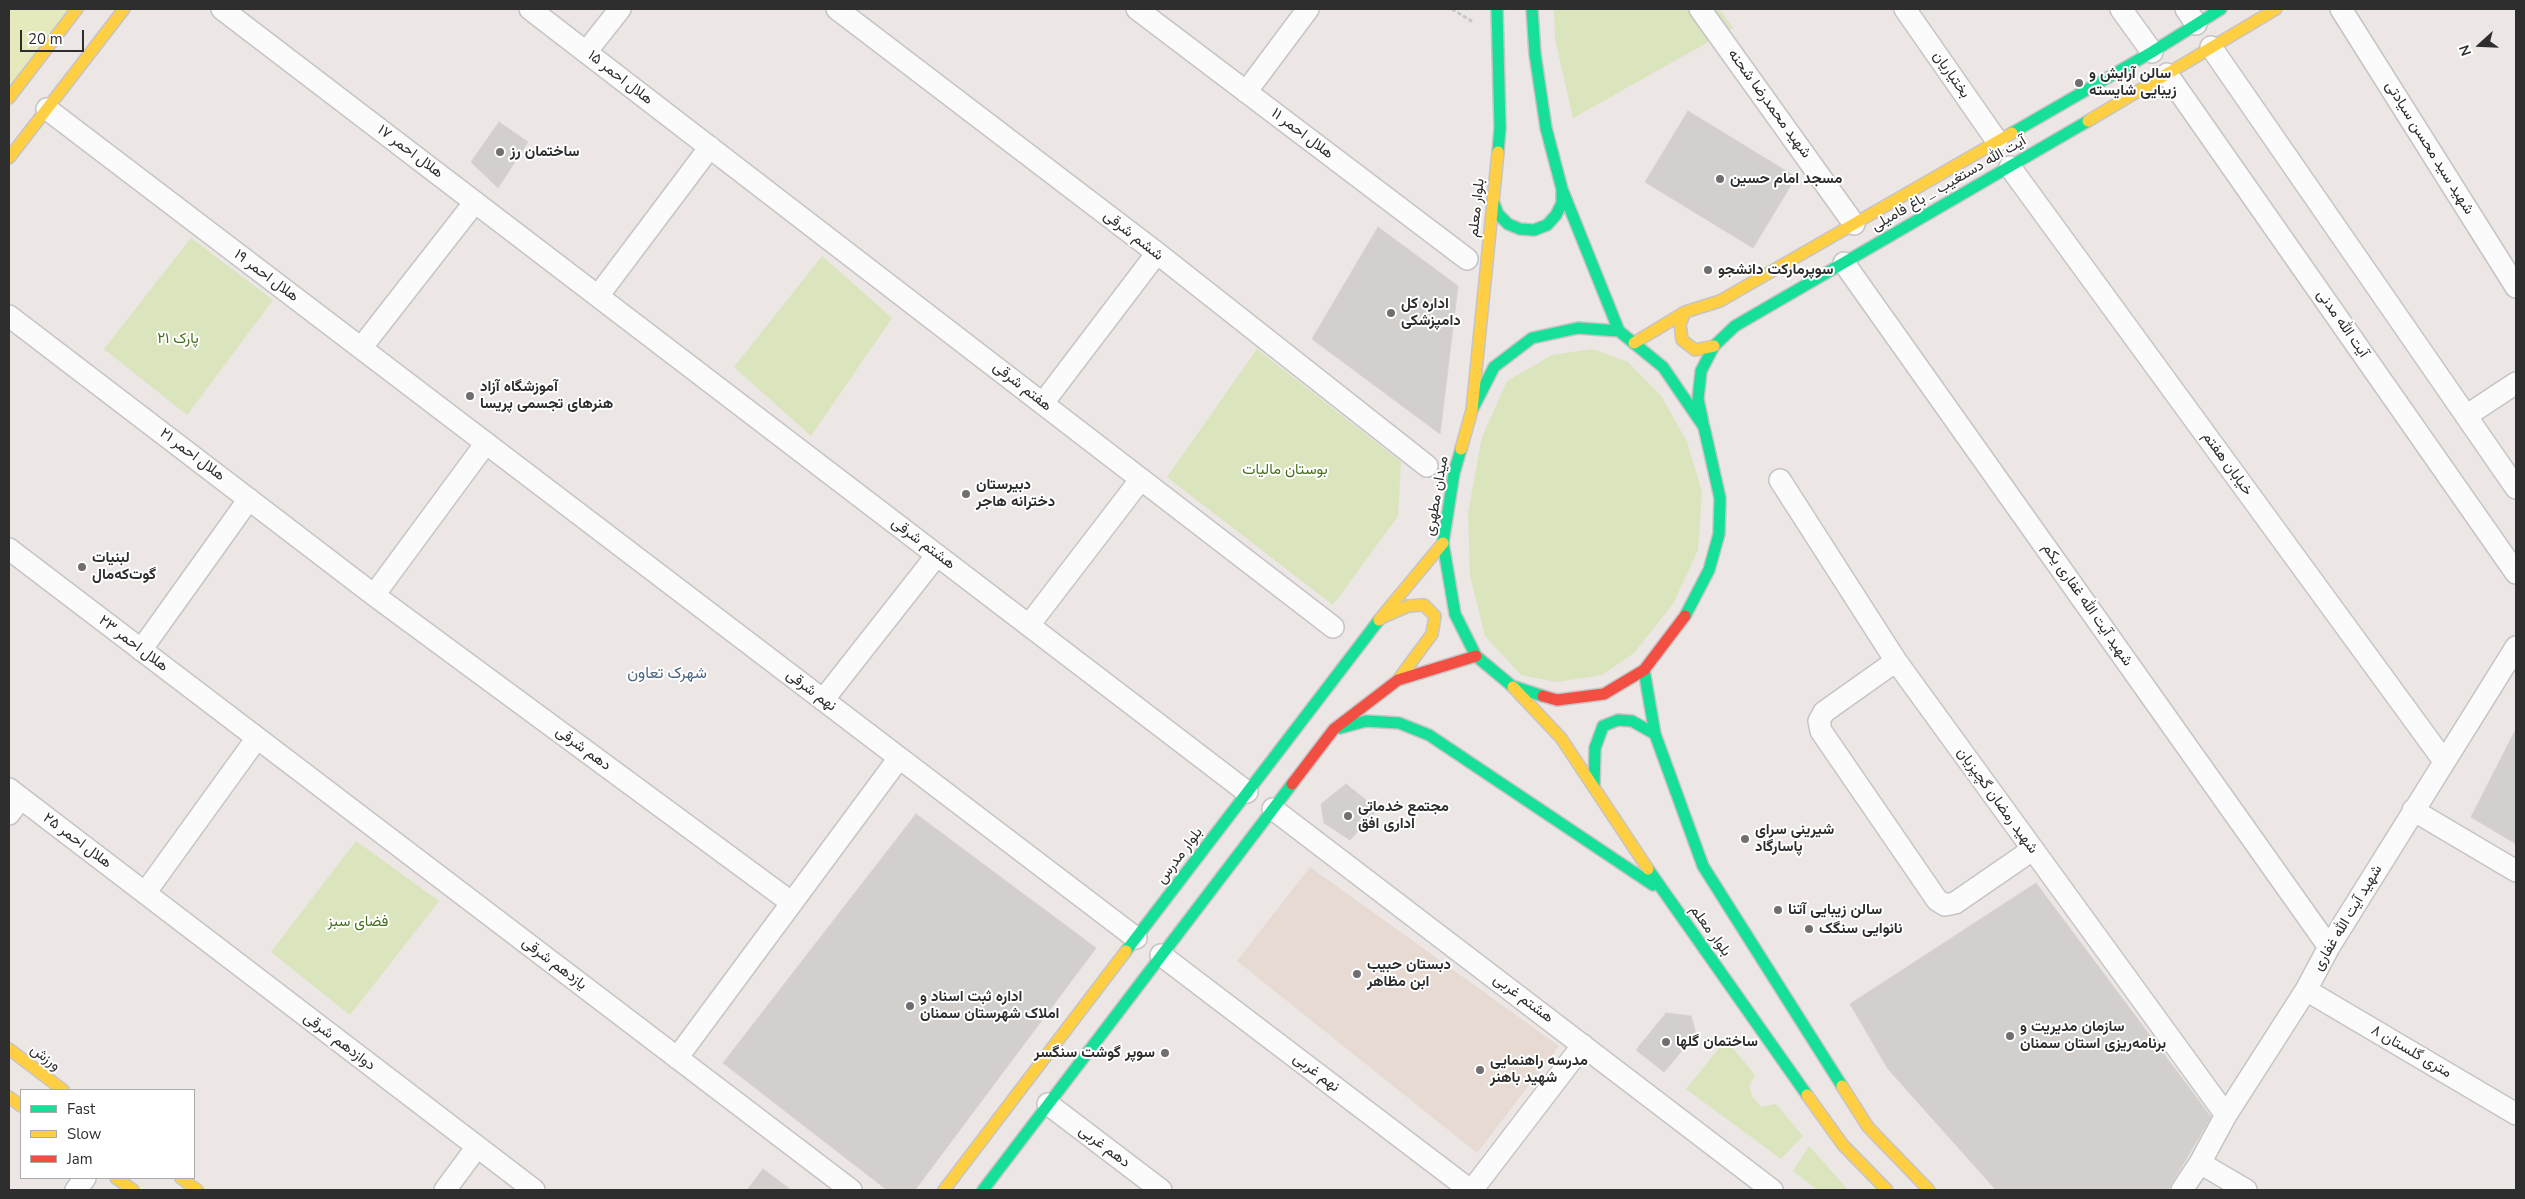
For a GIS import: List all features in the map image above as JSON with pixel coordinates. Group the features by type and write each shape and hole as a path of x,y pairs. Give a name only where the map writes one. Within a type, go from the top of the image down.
{"main road":[{"path":"9,98 77,9"},
{"path":"9,158 124,9"},
{"name":"بلوار معلم","path":"1472,410 1500,128 1497,9"},
{"path":"1532,9 1535,54 1546,128 1562,189 1620,331"},
{"name":"آیت الله دستغیب _ باغ فامیلی","path":"1634,343 1685,312 1720,301 2152,52 2191,16 2221,9"},
{"name":"آیت الله دستغیب _ باغ فامیلی","path":"1704,427 1698,399 1701,371 1714,346 1735,326 2010,167 2276,9"},
{"path":"1493,201 1498,214 1508,224 1520,230 1534,230 1547,225 1556,215 1562,203 1562,189"},
{"path":"1685,312 1680,324 1682,340 1695,350 1714,346"},
{"name":"میدان مطهری","path":"1578,328 1620,331 1634,343 1663,367 1704,427 1720,498 1719,534 1709,570 1694,603 1673,635 1644,670 1604,694 1557,700 1512,686 1476,656 1455,614 1443,544 1454,473 1472,410 1494,367 1532,338 1578,328"},
{"name":"بلوار مدرس","path":"944,1190 1380,619 1443,544"},
{"path":"982,1190 1334,729 1398,680 1432,634 1435,616 1424,605 1408,606 1380,619"},
{"path":"1398,680 1476,656"},
{"name":"بلوار معلم","path":"1644,670 1655,734 1703,866 1868,1127 1929,1190"},
{"name":"بلوار معلم","path":"1512,686 1561,738 1664,893 1843,1145 1887,1190"},
{"path":"1594,787 1595,748 1603,726 1618,720 1632,721 1655,734"},
{"path":"1334,729 1366,721 1398,723 1429,735 1664,893"},
{"name":"ورزش","path":"9,1049 17,1062 61,1089"},
{"path":"9,1097 20,1105"},
{"path":"998,1119 1023,1137"},
{"path":"117,1179 133,1190"},
{"path":"182,1179 197,1190"}],"street":[{"name":"هلال احمر ۱۷","path":"222,9 598,296"},
{"name":"هلال احمر ۱۵","path":"530,9 710,147"},
{"path":"586,52 620,9"},
{"name":"ششم شرقی","path":"837,9 1157,253 1427,466"},
{"name":"هلال احمر ۱۱","path":"1137,9 1467,259"},
{"path":"1246,92 1308,9"},
{"name":"شهید محمدرضا شحنه","path":"1700,9 1854,224"},
{"name":"بختیاریان","path":"1905,9 1997,141"},
{"path":"2121,9 2152,52"},
{"name":"شهید سید محسن سیادتی","path":"2341,9 2516,287"},
{"path":"2211,47 2516,488"},
{"name":"آیت الله مدنی","path":"2167,74 2516,573"},
{"name":"هلال احمر ۱۹","path":"47,109 486,443"},
{"path":"598,296 710,147"},
{"name":"هفتم شرقی","path":"710,147 1333,627"},
{"name":"خیابان هفتم","path":"2010,167 2444,760"},
{"path":"361,348 475,202"},
{"path":"1043,403 1157,253"},
{"name":"شهید آیت الله غفاری یکم","path":"1844,263 2329,947"},
{"name":"هشتم شرقی","path":"598,296 1247,792"},
{"name":"هلال احمر ۲۱","path":"9,316 374,594"},
{"path":"2466,416 2516,383"},
{"path":"374,594 486,443"},
{"name":"نهم شرقی","path":"486,443 1136,938"},
{"path":"1029,625 1141,478"},
{"name":"شهید رمضان گچپزیان","path":"1780,480 1896,661 2226,1115"},
{"path":"141,650 249,499"},
{"name":"هلال احمر ۲۳","path":"9,549 257,738"},
{"path":"823,700 937,555"},
{"name":"دهم شرقی","path":"374,594 792,903"},
{"name":"شهید آیت الله غفاری","path":"2182,1190 2200,1163 2226,1115 2306,990 2329,947 2413,810 2516,647"},
{"path":"1896,661 1824,712 1819,721 1821,731 1937,900 1945,905 1955,903 2032,850"},
{"path":"145,893 257,738"},
{"name":"یازدهم شرقی","path":"257,738 851,1190"},
{"path":"677,1058 899,758"},
{"name":"هلال احمر ۲۵","path":"13,801 145,893"},
{"name":"هشتم غربی","path":"1273,808 1772,1190"},
{"path":"2413,810 2516,871"},
{"name":"دوازدهم شرقی","path":"145,893 534,1190"},
{"name":"نهم غربی","path":"1161,955 1471,1190"},
{"name":"۸ متری گلستان","path":"2306,990 2516,1114"},
{"path":"1471,1190 1583,1045"},
{"name":"دهم غربی","path":"1048,1104 1160,1190"},
{"path":"445,1190 477,1147"},
{"path":"2200,1163 2246,1190"},
{"path":"76,1190 84,1179"}],"shaded area":[{"name":"دبستان حبیب ابن مظاهر","path":"1310,867 1559,1046 1477,1153 1237,961"}],"green space":[{"path":"9,9 77,9 9,98"},
{"path":"1554,9 1719,9 1733,28 1573,118 1555,39"},
{"name":"پارک ۲۱","path":"191,238 273,300 187,415 104,349"},
{"path":"822,256 892,318 811,436 734,367"},
{"name":"بوستان مالیات","path":"1257,349 1401,462 1398,516 1333,605 1167,477"},
{"path":"1593,349 1628,362 1662,397 1687,442 1702,492 1698,550 1673,604 1634,653 1602,675 1557,682 1521,675 1485,636 1470,576 1468,513 1482,437 1507,381 1552,355"},
{"name":"فضای سبز","path":"356,841 439,901 350,1015 271,952"},
{"path":"1726,1040 1755,1075 1749,1086 1752,1096 1761,1107 1776,1104 1803,1136 1781,1159 1686,1089"},
{"path":"1809,1146 1848,1190 1818,1190 1793,1171"}],"building":[{"name":"مسجد امام حسین","path":"1688,111 1796,177 1753,248 1645,182"},
{"name":"ساختمان رز","path":"499,122 528,142 498,188 471,162"},
{"name":"اداره کل دامپزشکی","path":"1378,227 1458,286 1440,434 1312,339"},
{"path":"2516,729 2516,844 2471,817"},
{"name":"مجتمع خدماتی اداری افق","path":"1346,784 1376,808 1369,824 1360,829 1350,840 1324,823 1321,804"},
{"name":"اداره ثبت اسناد و املاک شهرستان سمنان","path":"916,814 1096,948 915,1190 887,1190 723,1063"},
{"name":"سازمان مدیریت و برنامه‌ریزی استان سمنان","path":"2036,883 2211,1117 2168,1190 1996,1190 1888,1069 1850,1004"},
{"name":"ساختمان گلها","path":"1666,1013 1691,1016 1696,1034 1664,1072 1636,1050"},
{"path":"763,1169 791,1190 747,1190"}],"traffic: fast":[{"path":"1497,9 1500,128 1498,152"},
{"path":"1532,9 1535,54 1546,128 1562,189 1619,331"},
{"path":"2012,133 2152,52 2221,9"},
{"path":"1703,423 1698,399 1701,371 1714,346 1735,326 2088,121"},
{"path":"1493,201 1498,214 1508,224 1520,229 1534,230 1547,225 1556,215 1562,203 1562,189"},
{"path":"1472,410 1494,367 1532,338 1578,328 1619,331 1663,367 1704,427 1720,498 1719,534 1709,570 1685,616"},
{"path":"1461,449 1454,473 1443,543 1455,614 1476,656 1512,686 1543,696"},
{"path":"1126,951 1379,620"},
{"path":"1644,670 1655,734 1703,866 1842,1086"},
{"path":"1594,787 1595,748 1603,726 1618,720 1632,721 1655,734"},
{"path":"1340,728 1366,721 1399,723 1429,735 1653,885"},
{"path":"983,1190 1292,784"},
{"path":"1648,869 1807,1095"}],"traffic: slow":[{"path":"9,98 77,9"},
{"path":"9,158 124,9"},
{"path":"2088,121 2276,9"},
{"path":"1634,343 1685,312 1720,301 2012,133"},
{"path":"1461,449 1472,410 1498,152"},
{"path":"1685,312 1680,324 1682,340 1695,350 1714,346"},
{"path":"1379,620 1443,543"},
{"path":"1381,618 1408,606 1424,605 1435,616 1432,634 1398,680"},
{"path":"1513,687 1561,738 1648,869"},
{"path":"944,1190 1126,951"},
{"path":"9,1049 62,1089"},
{"path":"1842,1086 1868,1127 1929,1190"},
{"path":"1807,1095 1843,1145 1887,1190"},
{"path":"9,1097 20,1105"},
{"path":"117,1179 133,1190"},
{"path":"182,1179 197,1190"}],"traffic: jam":[{"path":"1543,696 1557,700 1604,694 1644,670 1685,616"},
{"path":"1292,784 1334,729 1398,680 1476,656"}],"place":[{"name":"سالن آرایش و زیبایی شایسته","path":"2079,83"},
{"name":"ساختمان رز","path":"500,152"},
{"name":"مسجد امام حسین","path":"1720,179"},
{"name":"سوپرمارکت دانشجو","path":"1708,270"},
{"name":"اداره کل دامپزشکی","path":"1391,313"},
{"name":"آموزشگاه آزاد هنرهای تجسمی پریسا","path":"470,396"},
{"name":"دبیرستان دخترانه هاجر","path":"966,494"},
{"name":"لبنیات گوت‌که‌مال","path":"82,567"},
{"name":"مجتمع خدماتی اداری افق","path":"1348,816"},
{"name":"شیرینی سرای پاسارگاد","path":"1745,839"},
{"name":"سالن زیبایی آتنا","path":"1778,910"},
{"name":"نانوایی سنگک","path":"1809,929"},
{"name":"دبستان حبیب ابن مظاهر","path":"1357,974"},
{"name":"اداره ثبت اسناد و املاک شهرستان سمنان","path":"910,1006"},
{"name":"سازمان مدیریت و برنامه‌ریزی استان سمنان","path":"2010,1036"},
{"name":"ساختمان گلها","path":"1666,1042"},
{"name":"سوپر گوشت سنگسر","path":"1165,1053"},
{"name":"مدرسه راهنمایی شهید باهنر","path":"1480,1070"}],"district":[{"name":"شهرک تعاون","path":"667,674"}]}
